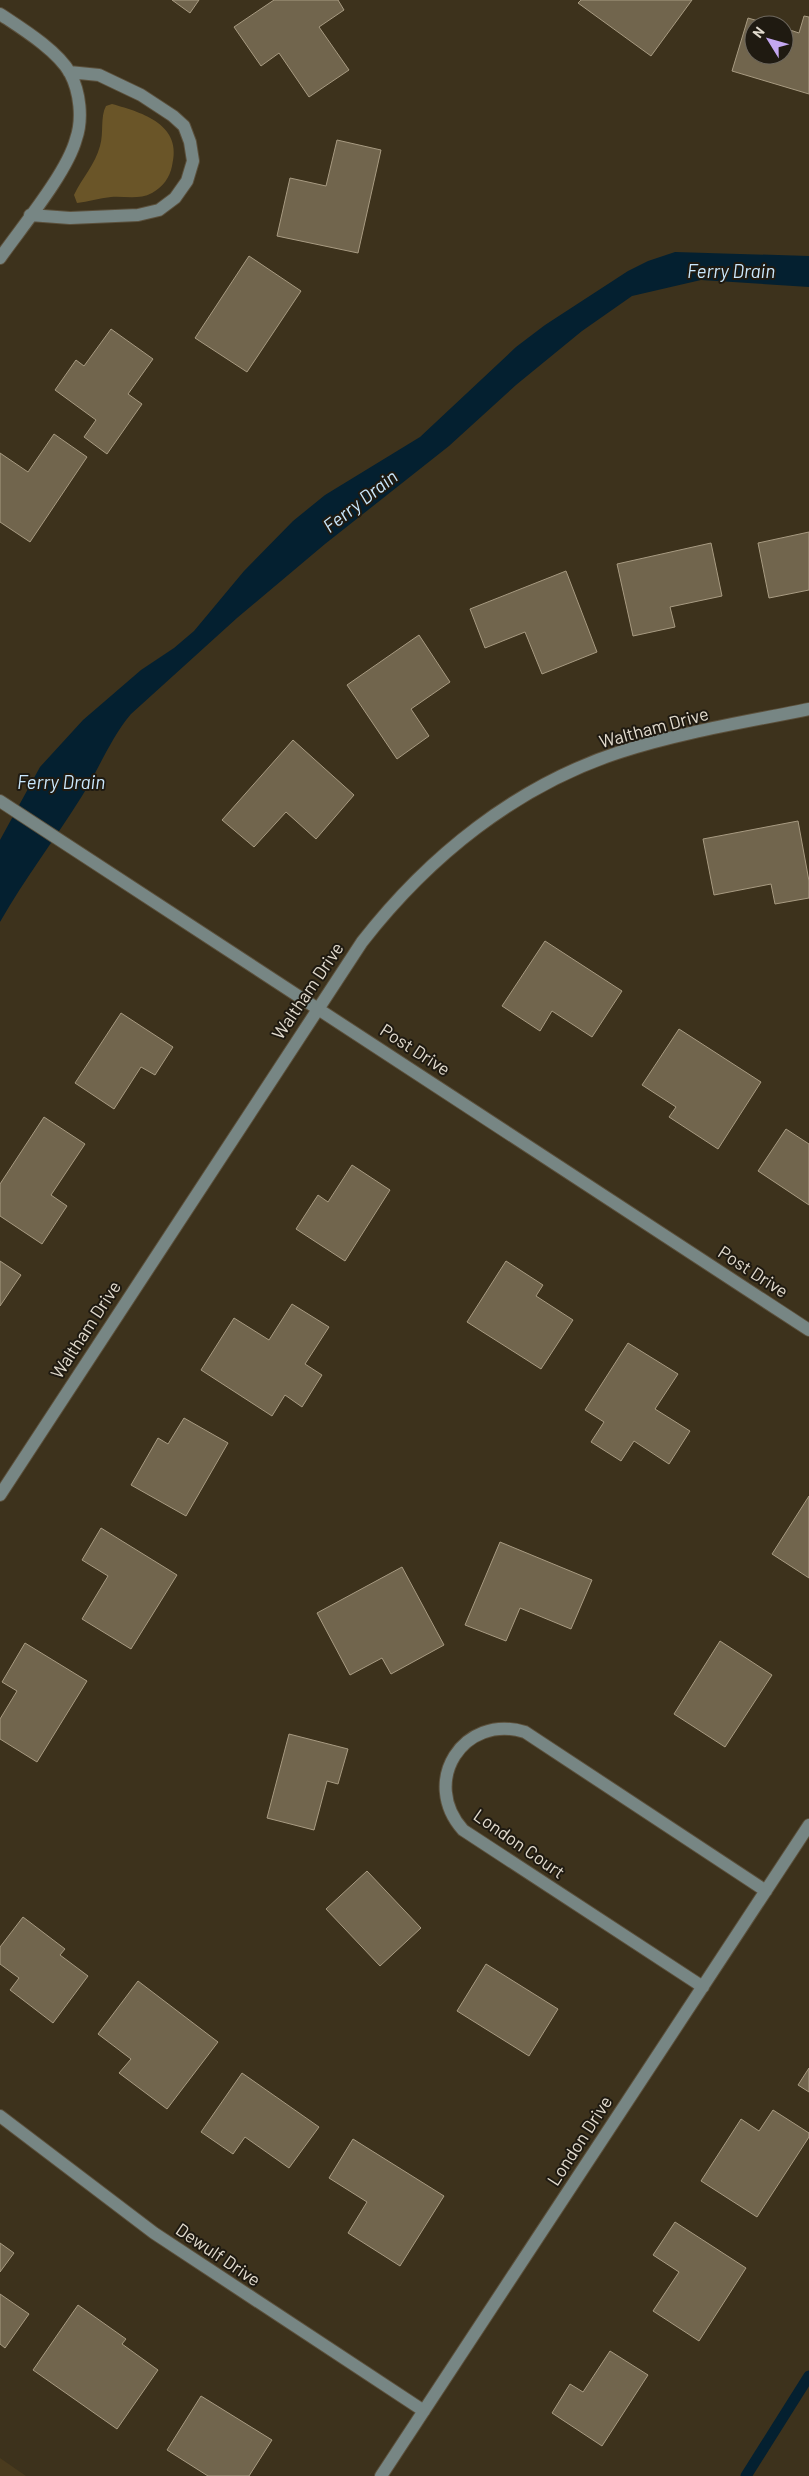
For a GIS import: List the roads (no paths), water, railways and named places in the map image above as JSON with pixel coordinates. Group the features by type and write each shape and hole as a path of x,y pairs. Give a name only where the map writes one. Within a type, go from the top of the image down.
{"street":[{"path":"0,14 56,56 70,72 80,113 76,140 66,162 0,258"},
{"path":"30,215 70,218 138,215 159,210 175,198 183,187 193,161 190,142 184,126 173,116 141,95 99,75 70,72"},
{"name":"Waltham Drive","path":"0,1495 318,1007 362,942 413,882 445,852 524,795 562,776 620,752 693,734 809,710"},
{"name":"Post Drive","path":"4,803 809,1330"},
{"name":"London Court","path":"703,1987 464,1830 453,1818 446,1800 445,1782 450,1764 458,1751 468,1740 489,1730 513,1729 525,1732 766,1891"},
{"name":"London Drive","path":"381,2476 809,1824"},
{"name":"Dewulf Drive","path":"0,2116 154,2233 424,2411"}],"water":[{"name":"Ferry Drain","path":"675,252 809,256 809,287 701,280 632,296 582,331 516,385 449,446 325,544 237,618 131,714 111,744 82,796 0,922 0,840 40,767 83,720 141,670 174,648 194,631 244,571 293,521 325,495 420,437 516,347 545,325 628,271 648,261"}],"waterway":[{"path":"746,2476 809,2376"}]}
